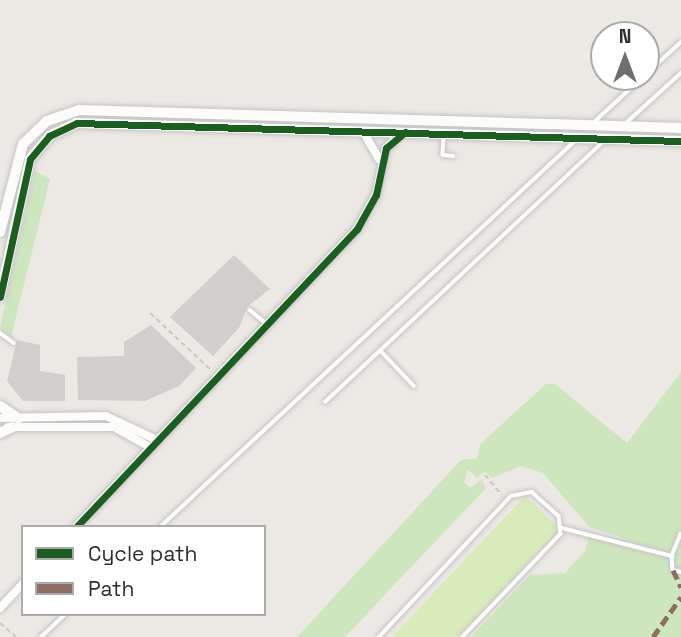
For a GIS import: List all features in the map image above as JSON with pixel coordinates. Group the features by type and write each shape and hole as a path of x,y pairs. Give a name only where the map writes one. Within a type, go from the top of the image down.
{"street":[{"path":"0,232 3,204 15,160 28,137 47,121 79,110 681,128"},
{"path":"271,128 272,115"},
{"path":"0,297 26,172 38,147 55,132 85,122 681,141"},
{"path":"360,131 377,146 380,176"},
{"path":"78,525 357,229 380,176 388,144 405,132"},
{"path":"28,137 38,147"},
{"path":"0,406 15,423"},
{"path":"0,427 15,423 106,416 157,440"},
{"path":"0,418 15,423 114,427 150,447"},
{"path":"0,433 15,423"},
{"path":"0,608 21,585"}],"lane":[{"path":"660,62 681,42"},
{"path":"623,126 681,73"},
{"path":"592,125 629,91"},
{"path":"444,134 443,155 453,156"},
{"path":"162,525 579,138"},
{"path":"325,402 606,139"},
{"path":"250,310 267,324"},
{"path":"0,332 15,343"},
{"path":"381,351 414,386"},
{"path":"379,637 507,501 532,492 559,516 562,528"},
{"path":"562,528 586,529 672,556"},
{"path":"463,637 562,528"},
{"path":"681,534 672,556 673,570 681,572"},
{"path":"41,637 64,616"}],"path":[{"path":"150,313 217,376"},
{"path":"485,475 507,501"},
{"path":"0,623 16,637"}],"green space":[{"path":"35,171 50,179 11,337 0,328"},
{"path":"681,372 681,637 471,637 530,575 565,573 585,551 590,533 634,542 589,527 543,473 521,466 492,478 485,472 477,478 468,469 464,482 470,488 482,479 486,488 345,637 297,637 461,460 477,458 481,443 546,384 555,384 627,443"},
{"path":"525,496 560,529 458,637 392,637"}],"building":[{"path":"234,255 270,289 247,307 239,328 213,356 170,317"},
{"path":"151,325 196,368 179,386 145,401 78,400 77,357 124,356 124,342"},
{"path":"17,340 40,345 40,371 65,375 65,401 23,401 7,381"}],"marked path":[{"path":"673,570 681,587"},
{"path":"653,637 681,597"}],"cycle path":[{"path":"0,297 30,159 49,136 77,123 681,141"},
{"path":"78,525 357,229 376,195 386,148 405,132"}]}
